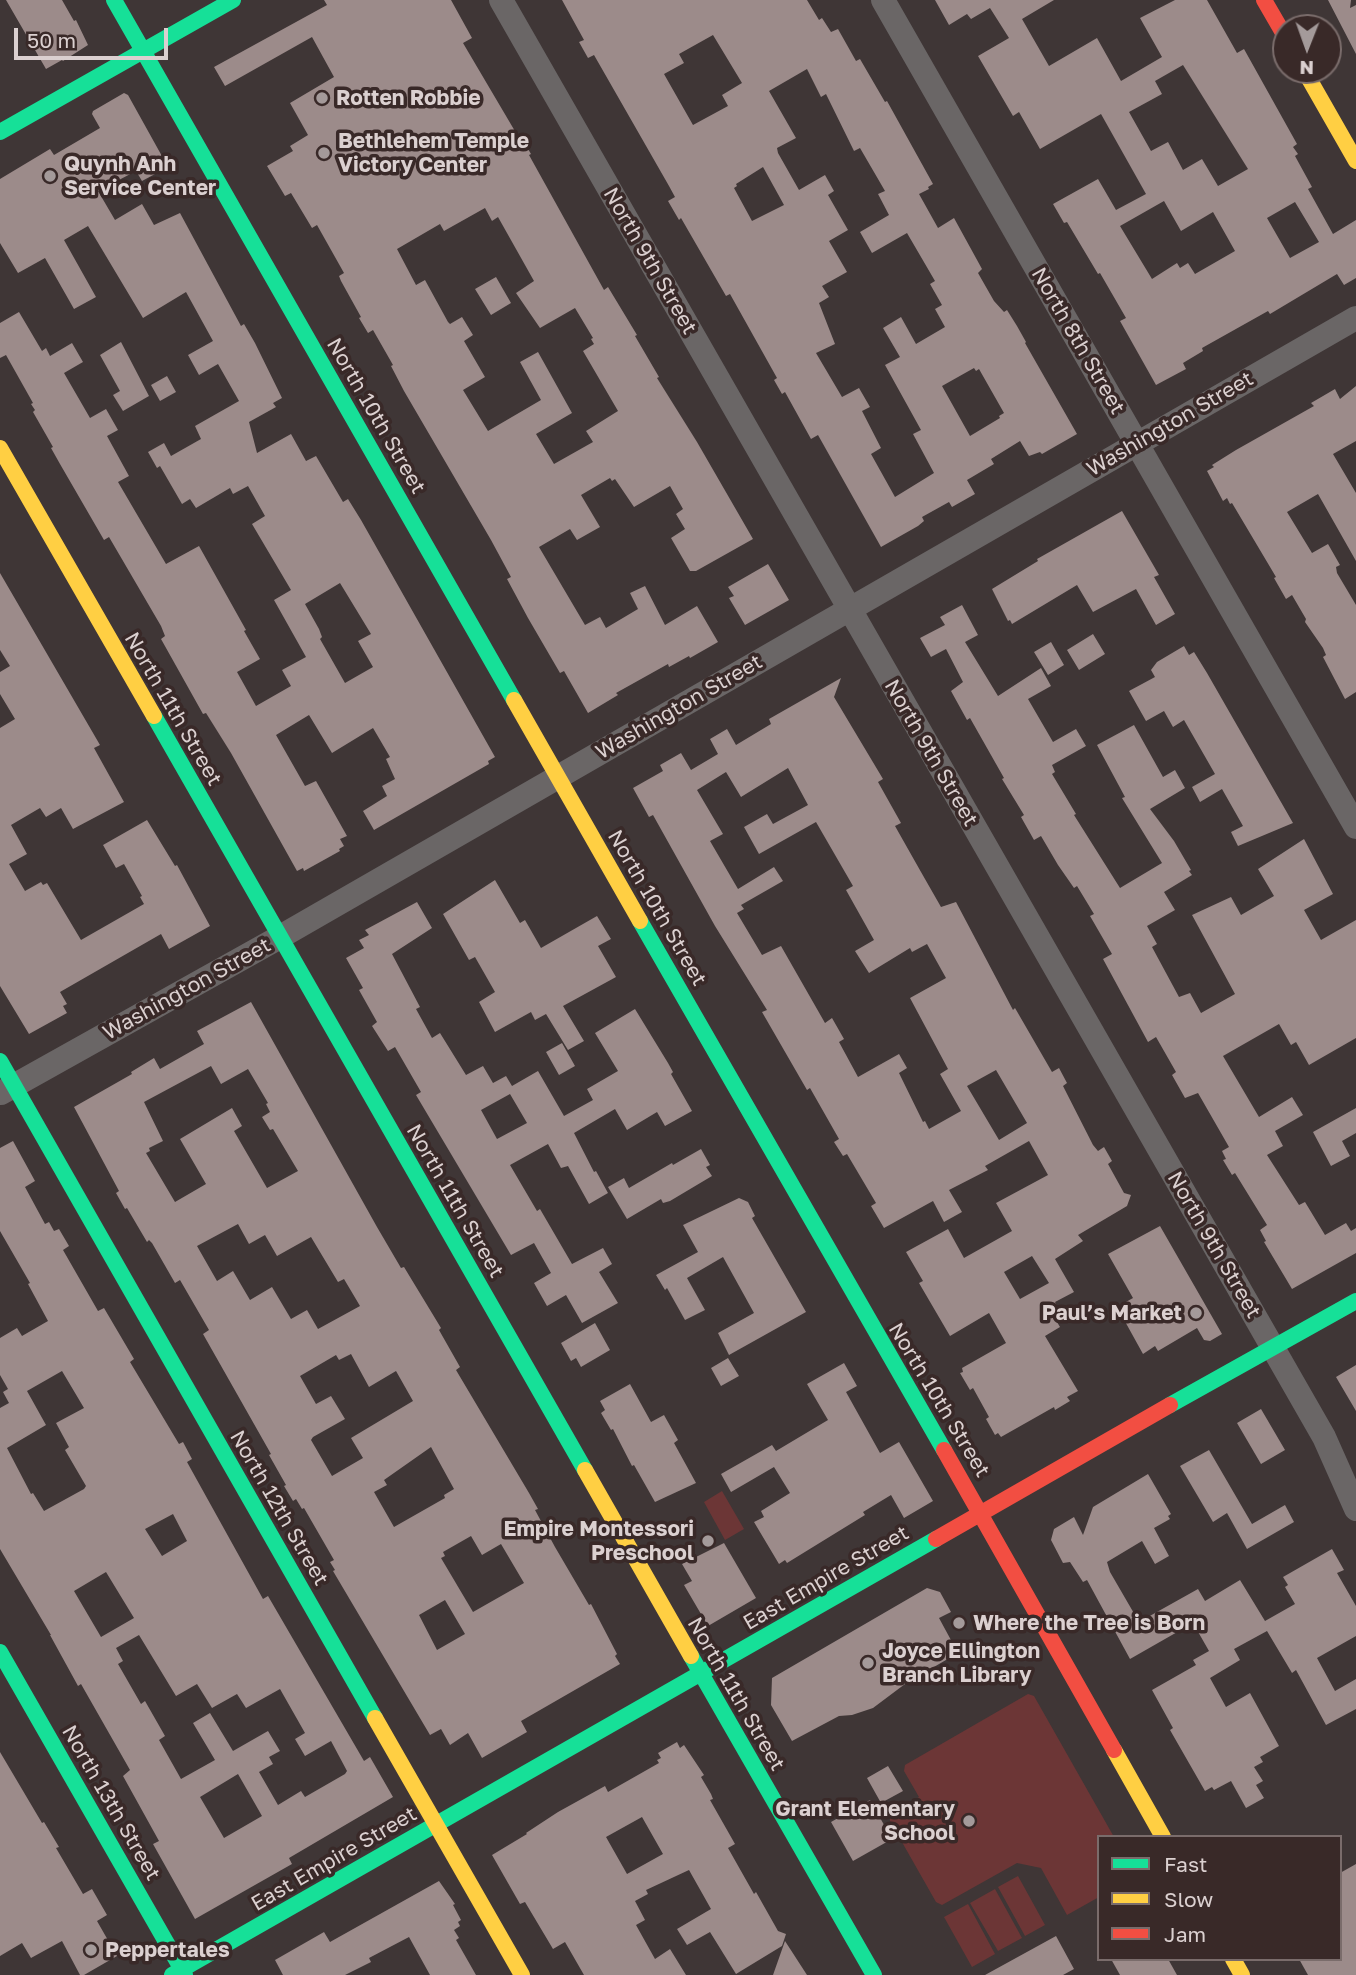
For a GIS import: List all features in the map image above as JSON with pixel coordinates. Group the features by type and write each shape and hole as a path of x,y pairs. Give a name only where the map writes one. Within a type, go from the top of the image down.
{"main road":[{"name":"North 10th Street","path":"114,0 559,776 893,1366 981,1514 1162,1835"},
{"path":"0,132 233,0"},
{"path":"1312,84 1356,161"},
{"name":"North 11th Street","path":"0,448 874,1975"},
{"name":"North 12th Street","path":"0,1061 7,1089 522,1975"},
{"name":"East Empire Street","path":"179,1973 1356,1301"},
{"name":"North 13th Street","path":"0,1652 179,1973"}],"street":[{"name":"North 9th Street","path":"501,0 1324,1437 1356,1508"},
{"name":"North 8th Street","path":"883,0 1356,827"},
{"name":"Washington Street","path":"7,1089 280,937 1356,318"}],"shaded area":[{"path":"722,1491 744,1529 725,1540 704,1502"},
{"path":"1028,1694 1034,1696 1113,1835 1097,1835 1097,1898 1067,1915 1041,1868 1017,1863 942,1905 936,1902 890,1821 890,1814 919,1797 904,1771 905,1765"},
{"path":"1018,1876 1045,1925 1025,1936 998,1887"},
{"path":"995,1889 1022,1938 998,1951 970,1903"},
{"path":"968,1904 995,1954 972,1967 944,1917"}],"building":[{"path":"6,0 62,0 74,21 76,20 88,45 46,69"},
{"path":"324,0 451,0 472,38 463,43 531,154 529,155 604,290 608,287 637,335 635,336 659,377 657,378 753,539 696,571 690,571 671,538 685,529 676,514 683,509 670,486 634,507 615,479 612,481 610,478 581,495 600,527 577,540 570,529 539,547 585,625 600,617 606,628 638,609 630,593 645,586 665,625 697,606 718,642 690,658 689,656 669,667 668,664 616,693 618,695 588,713 564,671 560,673 528,618 507,579 511,577 404,391 373,330 368,333 359,318 361,317 339,276 344,273 317,225 312,228 291,193 285,196 267,166 293,151 290,146 308,135 290,103 334,77 312,37 225,86 214,67 327,5","holes":["485,208 492,221 498,217 534,281 516,293 540,328 575,308 593,338 591,339 594,344 583,351 618,411 586,431 593,442 554,464 536,434 572,413 538,352 520,362 541,400 488,431 463,390 485,377 464,341 473,335 462,317 450,324 448,322 425,280 416,285 397,249 440,224 444,231"]},
{"path":"562,0 807,0 819,20 822,18 831,32 838,29 856,61 860,59 885,102 887,101 933,184 919,194 938,228 954,218 982,269 978,273 994,301 1004,312 1007,310 1017,326 1077,434 1042,454 1040,452 1029,456 1020,441 991,459 994,464 967,480 975,494 952,507 949,502 922,517 924,521 918,526 881,547 818,435 811,439 785,392 782,394 774,380 777,378 730,294 726,296 681,218 679,220 668,201 675,197 594,55 588,58 579,42 584,40","holes":["713,35 742,83 722,95 728,106 693,125 664,74 684,63 679,54","807,69 821,97 826,94 854,151 860,148 885,191 878,194 889,215 860,232 872,253 907,233 935,281 930,284 942,305 935,309 945,327 916,344 901,317 883,328 900,357 885,365 921,430 913,434 934,473 895,497 871,454 881,448 862,411 870,407 859,388 842,397 816,353 835,344 819,303 829,297 822,286 847,272 829,241 848,230 828,195 834,191 825,175 799,190 777,148 796,138 769,91","763,167 784,205 752,221 734,188","974,368 976,371 979,369 1004,413 970,436 942,386"]},
{"path":"935,0 1054,0 1022,19 1049,66 1097,38 1121,81 1162,57 1140,18 1175,0 1207,0 1237,53 1244,49 1297,144 1293,147 1298,154 1295,156 1312,187 1308,189 1333,234 1356,220 1356,278 1344,285 1337,274 1270,314 1268,311 1202,348 1203,351 1183,363 1186,369 1156,385 1120,321 1126,318 1100,273 1098,274 1053,204 1098,179 1116,210 1146,194 1101,114 1040,149 1019,112 1013,116 978,56 1009,38 990,8 971,19 967,14 949,25","holes":["1183,65 1248,169 1218,186 1202,159 1183,170 1168,142 1151,151 1129,112 1162,94 1155,81","1164,201 1181,231 1213,212 1235,251 1195,274 1188,263 1180,268 1177,263 1152,279 1120,226","1295,202 1319,242 1290,258 1267,218"]},
{"path":"1328,0 1351,0 1350,8 1356,5 1356,54 1342,27 1342,14 1335,14"},
{"path":"124,93 128,95 168,167 142,181 136,171 98,191 115,220 142,204 154,225 180,213 241,326 244,324 255,343 282,398 273,403 276,407 249,422 257,453 291,434 306,461 316,456 343,502 348,499 361,520 495,757 488,761 489,764 374,830 363,811 387,796 382,786 395,779 386,759 390,757 373,728 332,753 309,715 276,735 305,786 316,781 347,836 340,839 344,846 340,851 304,871 303,868 297,871 231,753 206,713 203,714 161,639 165,636 161,626 109,537 104,540 60,464 33,412 33,403 6,355 0,358 0,323 19,312 42,351 46,348 50,356 72,343 83,362 64,373 90,418 106,409 118,430 107,436 129,476 118,482 166,564 199,546 246,630 244,631 260,659 237,672 256,706 291,686 282,670 306,657 274,600 291,590 252,524 265,516 248,486 233,494 230,488 196,508 190,499 182,504 160,466 157,468 148,452 164,443 171,456 201,439 195,426 239,401 218,364 199,375 188,355 213,341 186,292 143,318 88,226 64,240 96,297 74,309 45,258 18,273 0,243 0,179 50,149 54,155 100,128 93,111","holes":["340,583 371,634 358,641 373,667 345,683 320,639 322,637 319,629 305,604"]},
{"path":"496,277 511,303 491,315 475,289"},
{"path":"121,342 149,396 123,411 113,395 120,391 100,355"},
{"path":"167,376 176,392 160,401 151,385"},
{"path":"1356,386 1356,441 1333,454 1356,493 1356,561 1318,494 1287,512 1312,553 1328,544 1340,565 1336,567 1337,573 1356,605 1356,692 1345,699 1323,657 1326,655 1323,648 1305,622 1306,619 1292,595 1286,599 1232,503 1230,504 1227,498 1223,501 1207,471 1236,450 1314,406 1311,403 1335,389 1340,399"},
{"path":"1122,511 1159,575 1154,577 1175,614 1156,625 1136,589 1093,612 1077,585 1012,624 1008,621 992,589 1038,561 1037,559"},
{"path":"768,564 789,600 745,625 729,598 734,596 728,587"},
{"path":"0,573 100,745 94,748 124,802 73,829 61,808 46,817 40,808 11,825 27,854 9,864 25,891 41,882 43,885 47,883 81,940 144,904 124,864 116,868 103,845 147,820 175,866 177,865 210,926 169,949 161,934 60,992 67,1004 63,1006 67,1013 29,1034 0,986 0,728 15,719 0,694 0,672 10,666 0,650"},
{"path":"962,605 978,635 965,642 998,696 1041,668 1051,686 1028,699 1053,742 1076,729 1086,746 1052,765 1055,772 1052,774 1076,814 1074,815 1120,888 1162,863 1122,798 1125,797 1097,745 1134,725 1163,777 1175,770 1185,788 1150,809 1174,841 1192,875 1164,892 1175,910 1147,926 1157,944 1152,947 1179,997 1190,993 1201,1013 1235,994 1192,915 1231,897 1241,915 1274,896 1258,869 1304,839 1333,894 1304,910 1321,940 1356,920 1356,1038 1309,1065 1296,1042 1291,1045 1279,1024 1223,1056 1259,1117 1292,1097 1303,1115 1275,1131 1283,1146 1267,1155 1299,1205 1305,1202 1325,1235 1346,1223 1351,1231 1356,1228 1356,1253 1292,1289 1264,1242 1266,1241 1260,1230 1267,1225 1235,1173 1232,1175 1223,1160 1226,1159 1222,1151 1229,1147 1198,1093 1185,1098 1172,1075 1176,1072 1156,1037 1148,1042 1103,959 1112,954 1090,916 1094,914 1077,886 1074,888 1058,865 1041,836 1034,840 1021,817 1024,815 1002,779 1004,778 970,718 967,720 951,691 963,682 946,649 931,657 920,638 945,625 940,617"},
{"path":"1093,634 1105,654 1079,670 1067,650"},
{"path":"1051,642 1064,665 1048,675 1034,652"},
{"path":"1184,646 1189,655 1194,652 1207,673 1293,823 1238,846 1231,832 1243,826 1222,789 1200,802 1192,787 1215,774 1184,720 1173,727 1164,711 1146,721 1129,691 1155,677 1151,670 1157,662"},
{"path":"841,678 834,697 883,779 878,782 901,823 895,826 941,907 956,902 1013,1010 1015,1008 1052,1072 1059,1068 1067,1083 1063,1086 1093,1145 1098,1151 1104,1147 1112,1161 1108,1164 1124,1193 1131,1195 1127,1206 1078,1235 1083,1241 1055,1259 1074,1292 1055,1302 1058,1308 1051,1312 1060,1327 1045,1336 1078,1391 1067,1397 1070,1401 1055,1410 1054,1407 1001,1437 998,1433 995,1435 986,1419 989,1417 973,1388 970,1390 960,1373 963,1372 962,1368 1006,1343 989,1313 950,1336 919,1283 923,1281 906,1252 948,1229 964,1258 1012,1231 996,1203 1048,1175 1029,1141 985,1166 988,1170 949,1190 962,1212 944,1222 933,1201 884,1228 871,1206 876,1203 847,1154 843,1156 834,1142 839,1139 762,1012 767,1010 715,926 653,815 649,817 633,788 663,771 660,765 681,753 691,770 718,754 710,739 727,729 736,745 771,724 769,719","holes":["788,768 808,805 773,824 767,814 744,827 759,854 816,822 853,886 846,890 874,940 855,951 869,973 910,948 912,952 927,944 946,978 910,998 948,1069 940,1074 961,1111 929,1129 899,1073 907,1068 899,1054 858,1077 839,1042 844,1039 832,1018 825,1023 781,946 762,955 737,913 744,909 741,905 783,881 774,867 738,889 710,841 723,834 697,790 726,772 741,797","996,1070 1027,1123 999,1140 967,1086","1032,1256 1049,1283 1020,1299 1004,1272"]},
{"path":"495,880 520,923 525,920 541,948 597,916 611,939 598,946 616,977 563,1006 584,1041 568,1050 546,1014 535,1020 531,1012 495,1032 479,1002 495,992 475,957 469,960 443,914"},
{"path":"417,902 432,928 392,954 420,1007 416,1009 432,1038 440,1033 466,1075 483,1066 493,1083 506,1076 512,1086 538,1071 564,1116 593,1100 587,1089 618,1071 595,1033 635,1009 668,1063 673,1072 671,1074 692,1111 665,1126 657,1112 627,1130 615,1109 574,1133 608,1193 589,1204 568,1166 561,1168 548,1144 510,1165 572,1264 603,1248 612,1264 599,1272 618,1303 582,1323 566,1295 547,1306 534,1283 551,1273 534,1243 511,1255 416,1095 421,1092 395,1047 388,1051 372,1026 377,1022 359,990 363,988 346,958 364,948 359,940 369,935 365,930","holes":["510,1094 527,1123 497,1139 481,1110"]},
{"path":"251,1002 377,1227 441,1328 439,1330 460,1367 456,1370 529,1493 555,1547 589,1605 591,1604 617,1654 615,1656 620,1664 521,1721 527,1732 482,1758 468,1733 450,1745 441,1729 430,1735 333,1571 335,1570 330,1562 334,1560 304,1508 302,1509 296,1499 293,1501 284,1486 286,1485 269,1455 271,1454 203,1334 209,1330 180,1280 175,1283 152,1243 149,1240 147,1242 127,1208 125,1209 116,1193 119,1191 74,1107 132,1074 131,1072 154,1058 160,1069 204,1044 197,1031","holes":["211,1066 221,1084 248,1069 268,1103 266,1104 270,1112 262,1117 270,1130 273,1129 298,1171 267,1188 234,1131 242,1126 232,1108 180,1139 206,1184 175,1202 146,1153 150,1151 149,1148 163,1141 144,1102","238,1224 249,1244 265,1235 277,1256 311,1237 338,1282 344,1279 360,1306 318,1329 307,1310 291,1319 272,1287 250,1300 233,1271 217,1281 197,1246","351,1354 369,1387 396,1371 413,1401 351,1438 363,1458 332,1476 311,1440 345,1419 331,1396 316,1404 300,1376 336,1355 339,1360","431,1447 454,1489 444,1495 445,1498 394,1527 374,1492 387,1485 384,1480","471,1536 482,1555 501,1544 524,1583 473,1612 441,1558 445,1556 443,1552","445,1600 465,1634 437,1650 419,1615"]},
{"path":"562,1043 575,1066 559,1075 546,1052"},
{"path":"1356,1108 1356,1133 1342,1141 1350,1156 1331,1166 1313,1132"},
{"path":"13,1141 35,1181 25,1187 45,1224 49,1222 54,1231 59,1229 69,1246 63,1250 98,1311 104,1308 134,1359 130,1362 179,1444 183,1442 192,1459 187,1462 263,1599 268,1596 364,1761 370,1757 393,1797 289,1858 292,1864 195,1919 153,1844 159,1841 123,1776 130,1770 81,1684 78,1686 0,1549 0,1408 9,1403 3,1392 8,1389 0,1375 0,1338 17,1328 22,1336 48,1321 0,1231 0,1148","holes":["62,1371 84,1408 56,1423 69,1447 65,1450 86,1486 44,1511 33,1493 31,1494 7,1448 46,1425 27,1391","173,1514 187,1541 162,1556 145,1529","106,1572 134,1618 101,1637 74,1591","139,1635 176,1696 197,1684 212,1708 237,1694 246,1708 280,1689 305,1733 295,1739 305,1756 331,1741 347,1771 305,1797 301,1791 278,1805 259,1772 273,1764 269,1757 280,1751 268,1731 233,1751 210,1713 193,1723 215,1760 181,1779 159,1740 165,1736 145,1701 141,1704 118,1664 123,1661 116,1648","238,1774 262,1816 224,1838 200,1797"]},
{"path":"701,1149 710,1165 706,1167 712,1176 670,1201 663,1203 661,1199 627,1219 608,1187 624,1178 629,1188"},
{"path":"739,1198 748,1202 755,1216 752,1218 806,1312 729,1355 718,1333 754,1313 723,1257 687,1278 705,1310 685,1320 667,1288 665,1290 656,1275 698,1252 683,1225"},
{"path":"1160,1226 1222,1334 1210,1341 1204,1340 1197,1328 1158,1351 1155,1346 1143,1354 1117,1307 1133,1298 1108,1254"},
{"path":"595,1323 610,1350 581,1367 576,1358 571,1361 561,1343"},
{"path":"728,1358 739,1376 721,1386 711,1368"},
{"path":"844,1363 857,1386 846,1392 880,1453 899,1442 933,1501 904,1518 891,1495 863,1512 865,1515 787,1563 785,1560 779,1564 754,1522 764,1517 761,1511 790,1493 774,1467 731,1492 721,1474 772,1445 776,1451 828,1420 807,1384"},
{"path":"1356,1365 1356,1411 1336,1377"},
{"path":"630,1384 651,1422 664,1415 678,1440 674,1443 696,1483 655,1502 601,1413 605,1410 600,1401"},
{"path":"1261,1409 1285,1450 1261,1464 1237,1423"},
{"path":"1209,1450 1252,1524 1285,1505 1294,1522 1247,1549 1227,1513 1213,1522 1180,1466"},
{"path":"1148,1474 1171,1514 1168,1516 1170,1519 1154,1528 1169,1556 1155,1564 1142,1541 1107,1562 1139,1622 1198,1589 1205,1601 1240,1580 1265,1621 1295,1604 1285,1587 1288,1585 1283,1577 1332,1549 1344,1570 1337,1573 1356,1606 1356,1636 1317,1658 1335,1691 1356,1679 1356,1709 1326,1725 1296,1670 1292,1673 1267,1631 1234,1649 1240,1660 1210,1678 1226,1707 1250,1693 1279,1746 1260,1757 1263,1762 1254,1767 1263,1781 1256,1785 1264,1798 1246,1808 1231,1781 1214,1790 1212,1787 1205,1791 1170,1730 1173,1728 1152,1690 1196,1665 1193,1660 1209,1651 1193,1623 1130,1659 1087,1580 1083,1582 1070,1562 1063,1563 1051,1540 1054,1529 1074,1517 1083,1535 1093,1507"},
{"path":"724,1543 756,1598 708,1626 684,1585 692,1581 682,1564"},
{"name":"Joyce Ellington Branch Library","path":"927,1588 940,1592 951,1612 939,1618 958,1653 927,1671 918,1668 905,1684 873,1708 839,1716 792,1741 771,1705 772,1678"},
{"path":"677,1742 680,1748 684,1745 704,1775 701,1777 713,1799 710,1800 735,1844 728,1848 778,1931 786,1934 782,1946 736,1974 710,1932 687,1945 677,1929 711,1909 689,1870 646,1890 648,1894 635,1901 645,1920 636,1925 655,1959 670,1949 686,1975 584,1975 565,1942 553,1949 525,1902 520,1904 492,1855 558,1812 605,1786 608,1792 659,1763 657,1760 661,1758 658,1753","holes":["642,1817 663,1854 627,1874 606,1837"]},
{"path":"0,1752 59,1847 56,1848 83,1894 92,1889 107,1915 97,1921 117,1956 84,1975 80,1975 62,1941 31,1958 22,1943 0,1956"},
{"path":"888,1766 903,1791 881,1803 867,1778"},
{"path":"870,1800 892,1839 853,1861 831,1822"},
{"path":"1356,1864 1356,1975 1308,1975 1300,1961 1342,1961 1342,1872"},
{"path":"439,1881 455,1904 453,1905 461,1920 458,1922 460,1926 454,1930 459,1938 456,1940 476,1975 430,1975 409,1937 369,1958 371,1962 345,1975 283,1975 275,1960 324,1932 330,1942"},
{"path":"1056,1936 1074,1969 1063,1975 985,1975"},
{"path":"785,1941 807,1975 773,1975"},
{"path":"1112,1961 1169,1961 1177,1975 1120,1975"}],"traffic: fast":[{"path":"114,0 514,700"},
{"path":"0,132 233,0"},
{"path":"154,716 585,1470"},
{"path":"640,921 944,1450"},
{"path":"0,1061 375,1718"},
{"path":"1170,1405 1356,1301"},
{"path":"172,1975 936,1539"},
{"path":"0,1652 185,1975"},
{"path":"691,1656 874,1975"}],"traffic: slow":[{"path":"1312,84 1356,161"},
{"path":"0,448 154,716"},
{"path":"514,700 640,921"},
{"path":"585,1470 691,1656"},
{"path":"375,1718 522,1975"},
{"path":"1114,1750 1162,1835"},
{"path":"1234,1961 1242,1975"}],"traffic: jam":[{"path":"1264,0 1272,14"},
{"path":"936,1539 1170,1405"},
{"path":"944,1450 1114,1750"}],"place":[{"name":"Rotten Robbie","path":"322,98"},
{"name":"Bethlehem Temple Victory Center","path":"324,153"},
{"name":"Quynh Anh Service Center","path":"50,176"},
{"name":"Paul’s Market","path":"1196,1313"},
{"name":"Empire Montessori Preschool","path":"708,1541"},
{"name":"Where the Tree is Born","path":"959,1623"},
{"name":"Joyce Ellington Branch Library","path":"868,1663"},
{"name":"Grant Elementary School","path":"969,1821"},
{"name":"Peppertales","path":"91,1950"}]}
